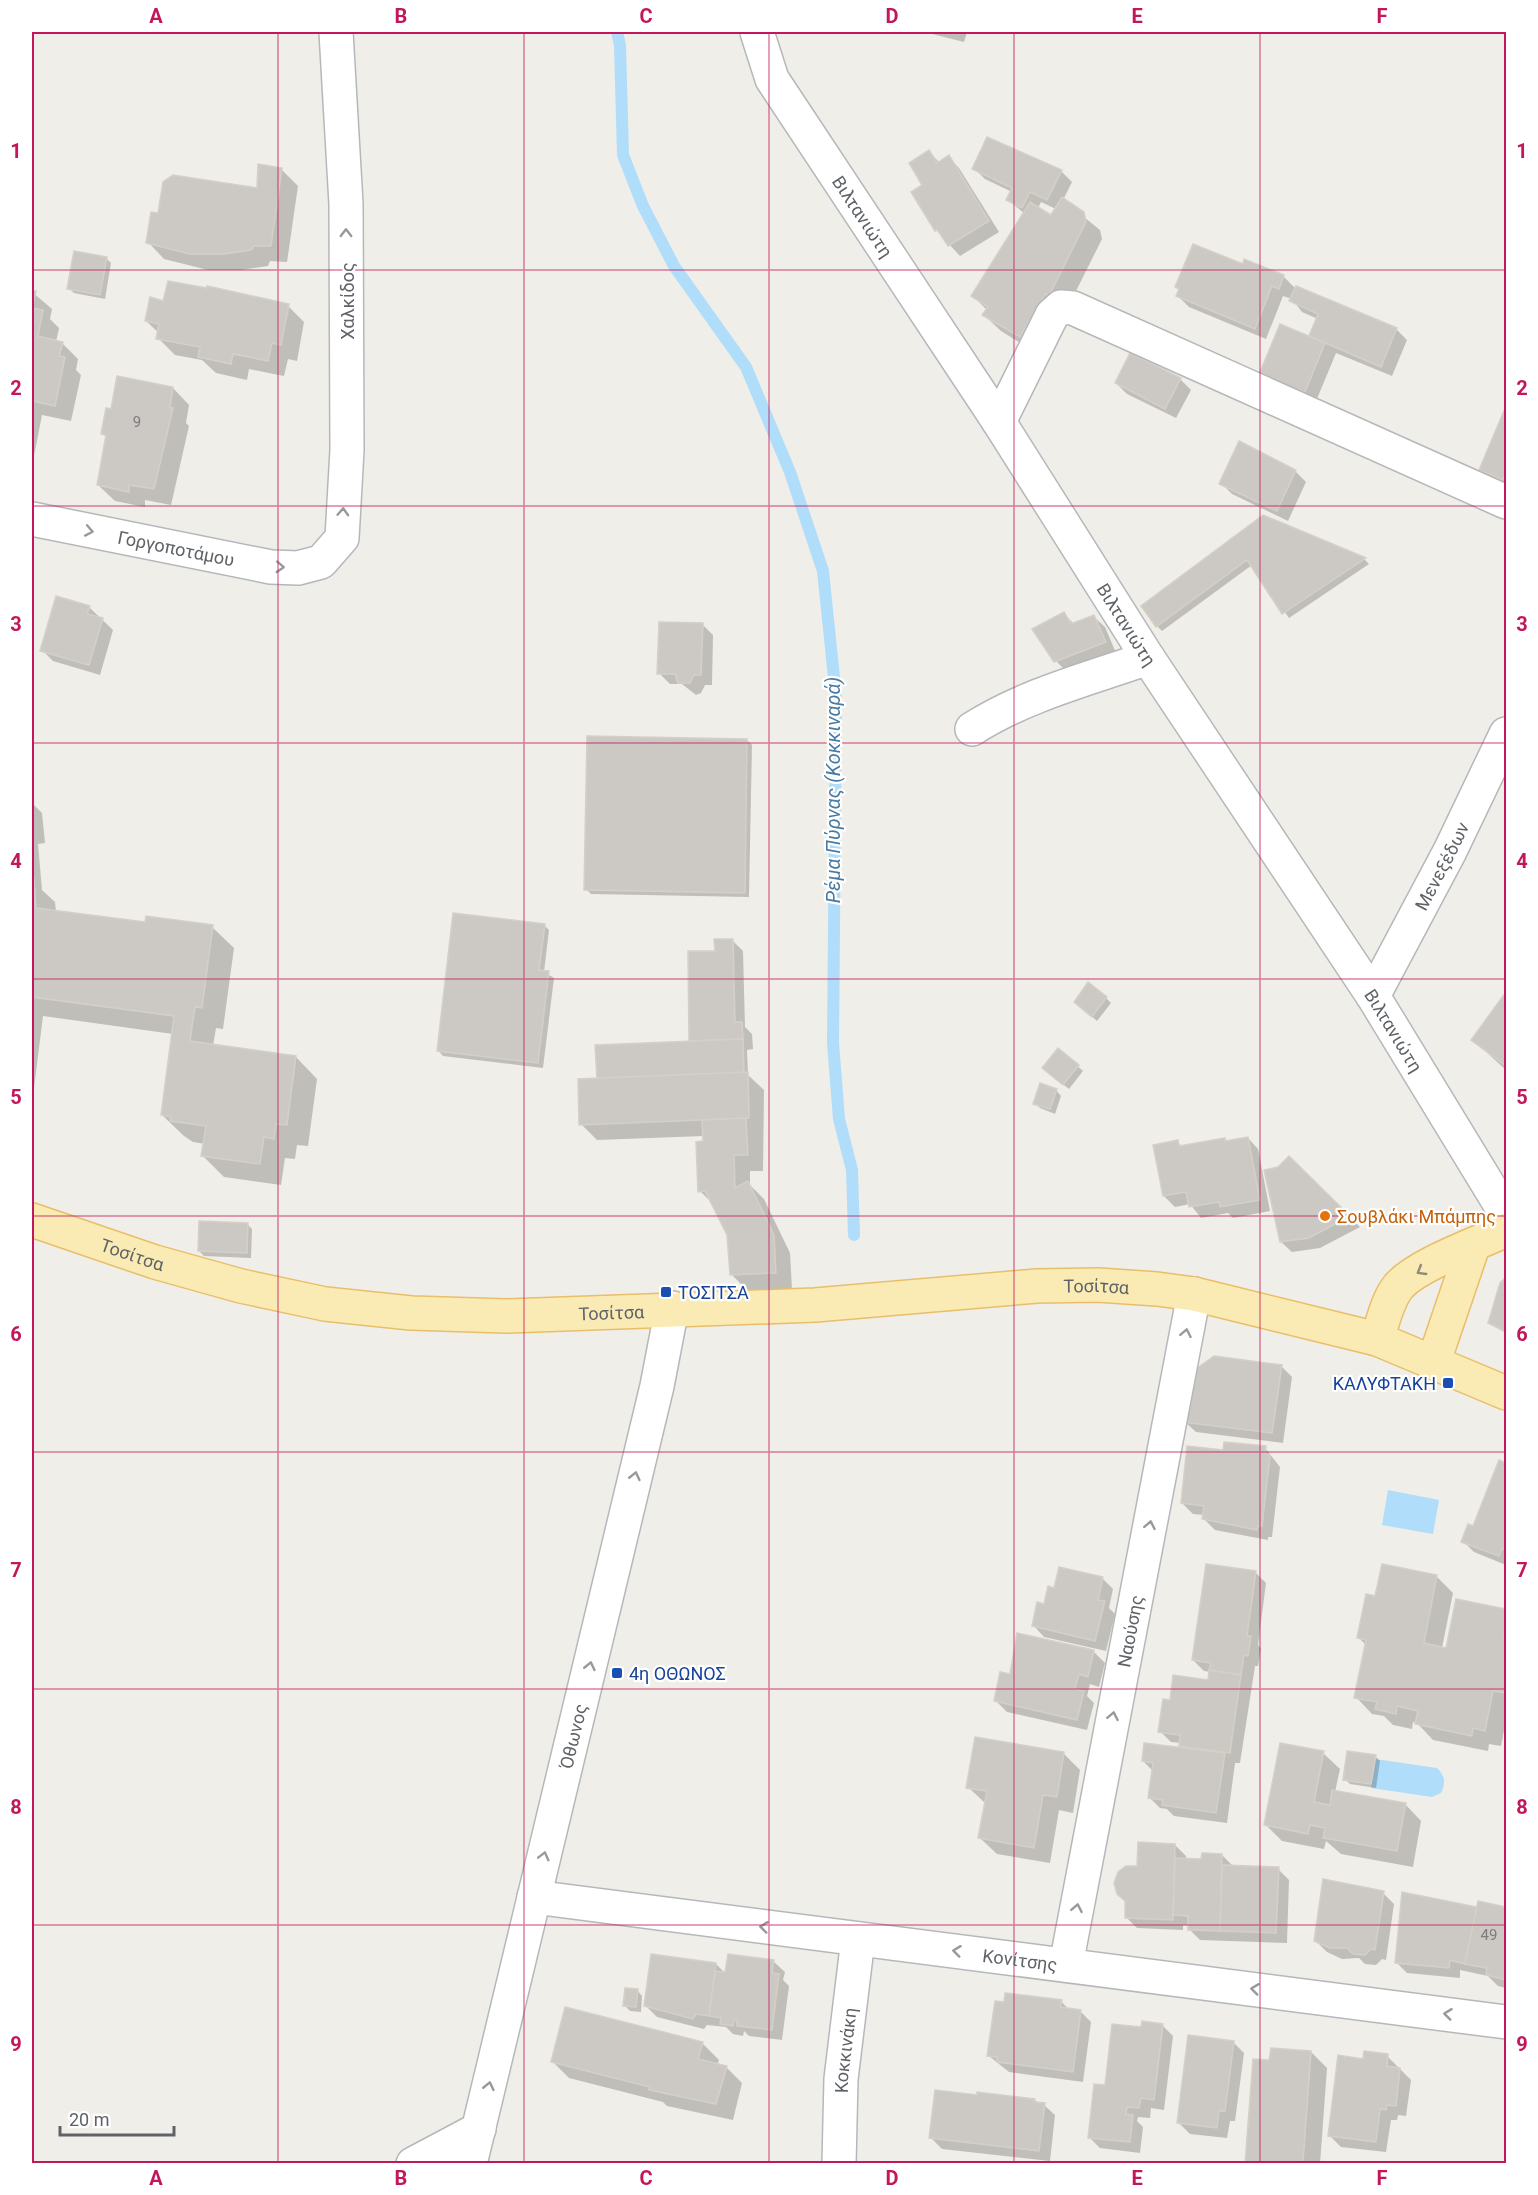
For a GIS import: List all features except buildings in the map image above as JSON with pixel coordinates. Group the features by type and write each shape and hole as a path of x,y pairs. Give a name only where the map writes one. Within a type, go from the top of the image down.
{"main road":[{"name":"Τοσίτσα","path":"32,1220 155,1262 241,1286 325,1304 411,1313 506,1316 672,1308 815,1305 1036,1286 1098,1285 1194,1294 1377,1340 1434,1361 1506,1393"},
{"path":"1377,1340 1391,1298 1400,1285 1419,1272 1506,1230"},
{"path":"1434,1361 1473,1246"}],"street":[{"name":"Χαλκίδος","path":"321,562 342,538 347,450 346,204 336,32"},
{"name":"Βιλτανιώτη","path":"757,32 772,80 999,422 1148,658 1373,996 1506,1214"},
{"path":"999,422 1052,315 1060,307 1073,308 1506,502"},
{"name":"Γοργοποτάμου","path":"32,519 271,567 298,568 321,562"},
{"path":"972,729 996,714 1023,702 1148,658"},
{"name":"Μενεξέδων","path":"1373,996 1450,851 1506,734"},
{"name":"Ναούσης","path":"1066,1965 1194,1294"},
{"name":"Όθωνος","path":"470,2163 657,1386 672,1308"},
{"name":"Κονίτσης","path":"534,1897 1506,2022"},
{"name":"Κοκκινάκη","path":"839,2163 841,2079 858,1939"},
{"path":"412,2163 479,2129"}],"water":[{"path":"1388,1490 1439,1500 1433,1534 1382,1525"},
{"path":"1375,1759 1437,1768 1444,1779 1441,1793 1432,1797 1371,1788"}],"waterway":[{"name":"Ρέμα Πύρνας (Κοκκιναρά)","path":"617,32 620,45 623,155 643,206 674,266 746,367 790,472 823,571 836,697 833,1043 839,1119 852,1170 854,1235"}],"place":[{"name":"Σουβλάκι Μπάμπης","path":"1325,1216"},
{"name":"ΤΟΣΙΤΣΑ","path":"666,1292"},
{"name":"ΚΑΛΥΦΤΑΚΗ","path":"1448,1383"},
{"name":"4η ΟΘΩΝΟΣ","path":"617,1673"}]}
